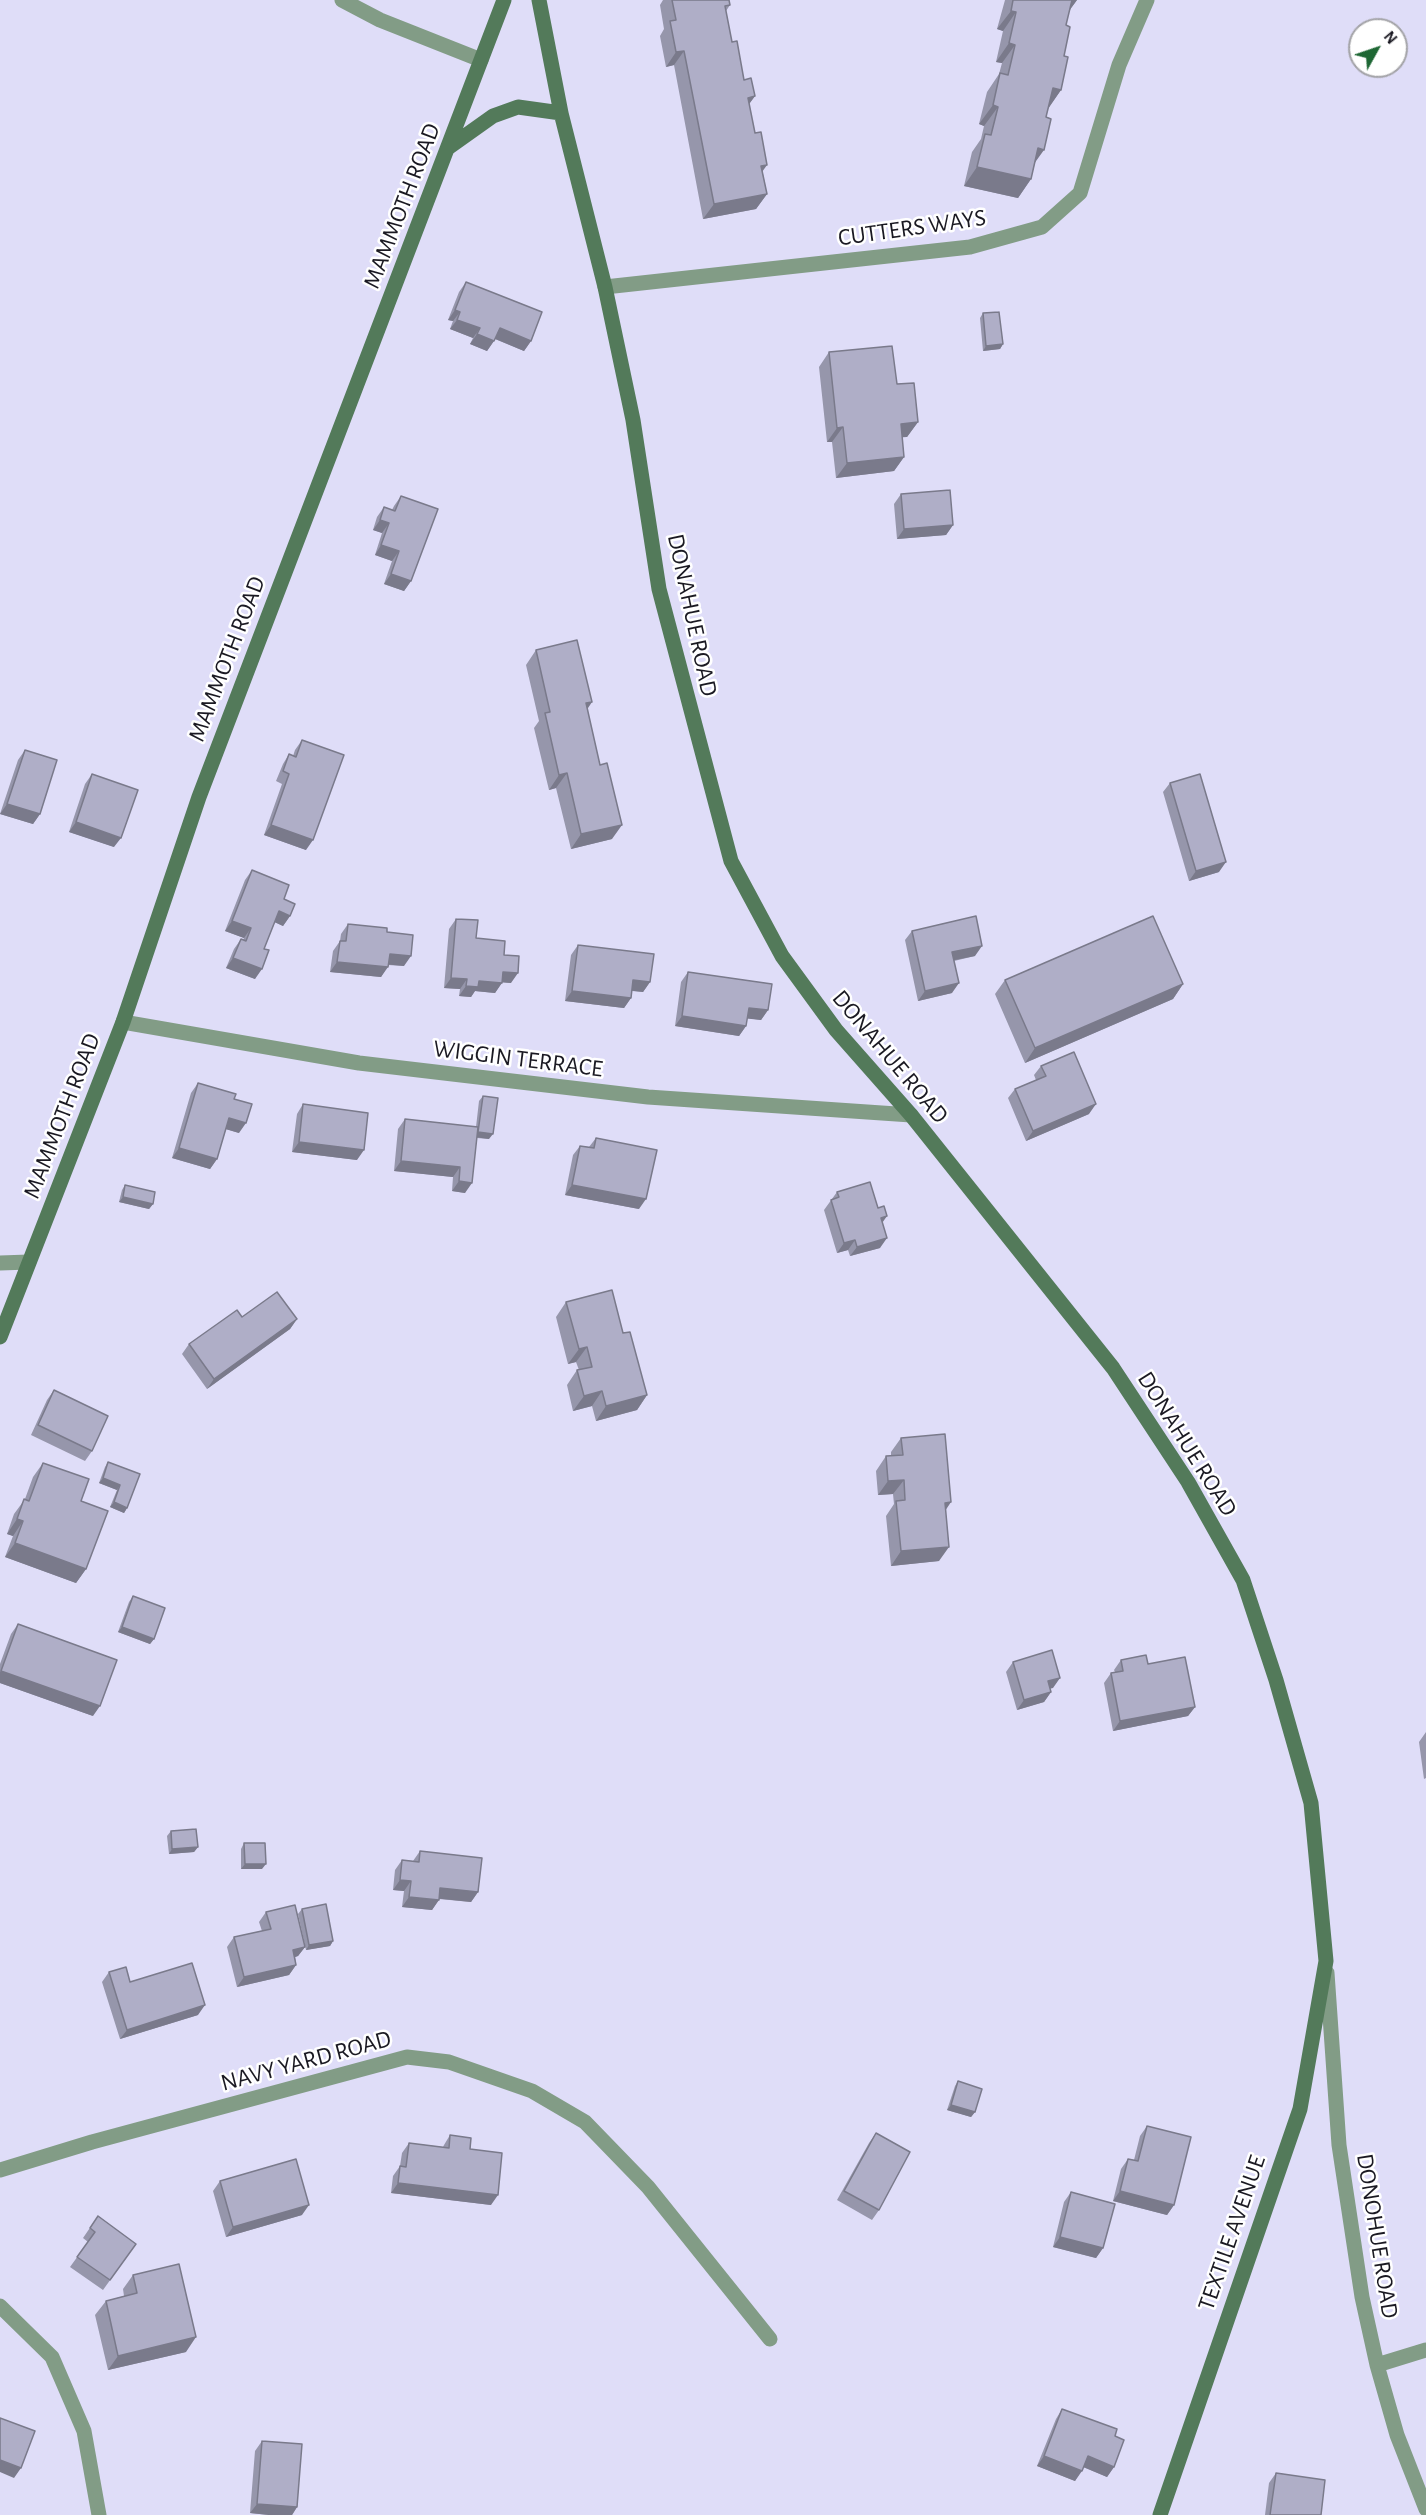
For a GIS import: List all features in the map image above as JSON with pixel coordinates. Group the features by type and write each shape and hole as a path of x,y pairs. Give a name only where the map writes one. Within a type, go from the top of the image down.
{"main road":[{"name":"MAMMOTH ROAD","path":"0,1337 123,1022 199,797 504,0"},
{"name":"DONAHUE ROAD","path":"539,0 561,113 605,287 633,420 659,589 700,751 731,861 782,956 836,1030 911,1115 1113,1368 1188,1482 1243,1580 1276,1680 1311,1803 1326,1961"},
{"path":"448,148 493,116 518,106 561,113"},
{"name":"TEXTILE AVENUE","path":"1160,2515 1300,2109 1326,1961"}],"street":[{"path":"342,0 380,20 482,60"},
{"name":"CUTTERS WAYS","path":"605,287 970,246 1042,227 1080,193 1119,65 1147,0"},
{"name":"WIGGIN TERRACE","path":"123,1022 359,1063 648,1096 911,1115"},
{"path":"0,1263 29,1262"},
{"name":"DONOHUE ROAD","path":"1326,1961 1339,2145 1362,2296 1377,2365 1397,2435 1426,2509"},
{"name":"NAVY YARD ROAD","path":"0,2170 92,2142 407,2057 449,2062 532,2091 585,2122 648,2187 770,2339"},
{"path":"0,2306 52,2357 84,2431 99,2515"},
{"path":"1377,2365 1426,2350"}],"building":[{"path":"672,0 729,0 730,5 725,6 732,42 737,41 744,80 751,78 755,96 748,98 755,133 761,132 767,165 761,166 767,194 714,204 684,51 676,52 670,21 676,20"},
{"path":"1013,0 1072,0 1066,25 1070,27 1064,56 1068,57 1061,90 1053,88 1046,117 1051,119 1044,150 1038,148 1031,179 977,167 985,134 991,135 998,107 993,105 1000,73 1008,75 1015,45 1009,43 1016,12 1011,11"},
{"path":"466,282 542,312 531,341 500,328 494,341 477,334 480,328 457,320 460,312 455,310"},
{"path":"999,312 1003,344 986,346 983,313"},
{"path":"892,346 897,384 914,383 918,422 901,424 904,457 847,463 843,427 837,428 829,352"},
{"path":"950,490 953,525 904,529 901,494"},
{"path":"401,496 438,509 411,581 391,574 399,551 381,545 389,523 380,520 384,507 395,511"},
{"path":"577,640 592,702 586,703 600,765 607,763 622,825 581,834 567,773 559,775 545,713 550,712 536,650"},
{"path":"302,740 344,755 313,840 271,825 289,774 283,771 289,754 296,757"},
{"path":"25,750 57,760 40,814 7,804"},
{"path":"92,774 138,790 121,838 76,822"},
{"path":"1200,774 1226,862 1196,871 1170,783"},
{"path":"252,870 289,885 284,899 295,904 290,916 279,911 264,949 269,950 262,969 233,958 241,939 246,941 251,928 232,921"},
{"path":"976,916 982,946 952,952 959,983 925,991 912,931"},
{"path":"1153,916 1183,984 1035,1048 1005,980"},
{"path":"456,919 478,920 476,938 505,941 504,955 519,956 518,973 503,972 502,983 479,981 478,987 466,986 467,979 451,978"},
{"path":"348,924 387,928 387,932 413,935 411,956 390,954 388,967 337,962 340,941 346,941"},
{"path":"578,945 654,954 650,982 633,980 631,998 572,991"},
{"path":"688,972 772,984 768,1010 749,1008 746,1026 682,1016"},
{"path":"1074,1052 1096,1104 1033,1131 1015,1089 1046,1076 1041,1066"},
{"path":"198,1083 236,1094 234,1099 252,1104 246,1123 229,1118 217,1159 179,1148"},
{"path":"483,1096 498,1098 493,1134 478,1132"},
{"path":"303,1104 368,1113 364,1150 299,1142"},
{"path":"405,1119 478,1127 472,1183 459,1181 460,1167 401,1161"},
{"path":"596,1138 657,1150 646,1199 572,1185 580,1146 594,1148"},
{"path":"870,1182 878,1208 884,1206 887,1216 881,1218 887,1238 857,1247 855,1240 844,1243 831,1200 839,1197 837,1192"},
{"path":"125,1185 155,1192 153,1204 123,1197"},
{"path":"612,1290 623,1333 630,1332 647,1395 606,1406 602,1391 584,1396 577,1370 592,1367 587,1347 579,1349 566,1302"},
{"path":"277,1292 297,1319 214,1379 189,1344 237,1310 242,1317"},
{"path":"54,1390 108,1416 92,1451 38,1425"},
{"path":"945,1434 951,1502 945,1503 949,1547 901,1551 896,1501 905,1500 904,1480 888,1481 886,1456 903,1455 901,1438"},
{"path":"108,1462 140,1474 127,1508 114,1502 120,1485 103,1478"},
{"path":"43,1463 89,1479 81,1501 108,1511 86,1569 15,1543 23,1521 17,1519 24,1499 29,1501"},
{"path":"133,1596 165,1608 154,1639 122,1627"},
{"path":"18,1624 117,1660 100,1706 1,1671"},
{"path":"1052,1650 1060,1678 1048,1681 1051,1692 1024,1700 1013,1662"},
{"path":"1146,1655 1148,1664 1185,1657 1195,1707 1120,1721 1111,1673 1123,1671 1121,1660"},
{"path":"196,1829 198,1847 172,1849 171,1831"},
{"path":"244,1843 265,1843 266,1864 245,1864"},
{"path":"420,1851 482,1858 478,1892 440,1888 439,1900 409,1897 411,1881 400,1880 402,1860 419,1862"},
{"path":"326,1904 333,1941 309,1945 302,1909"},
{"path":"295,1905 305,1947 293,1950 296,1965 244,1977 234,1937 271,1929 266,1912"},
{"path":"192,1963 205,2005 127,2030 109,1972 126,1967 130,1982"},
{"path":"958,2081 982,2089 975,2112 951,2105"},
{"path":"1147,2126 1191,2137 1174,2205 1120,2191 1128,2159 1138,2161"},
{"path":"876,2133 910,2152 879,2210 844,2191"},
{"path":"450,2135 471,2138 470,2149 502,2153 498,2195 398,2183 400,2166 406,2167 409,2143 449,2148"},
{"path":"296,2159 309,2205 233,2227 220,2181"},
{"path":"1071,2192 1115,2204 1103,2248 1060,2237"},
{"path":"98,2216 136,2244 110,2280 77,2257 95,2232 90,2228"},
{"path":"179,2264 196,2337 118,2356 106,2301 137,2293 133,2275"},
{"path":"1062,2409 1117,2429 1115,2436 1124,2440 1114,2467 1088,2456 1082,2471 1044,2456"},
{"path":"0,2418 35,2431 21,2468 0,2460"},
{"path":"262,2441 302,2444 297,2507 257,2504"},
{"path":"1276,2473 1325,2480 1321,2515 1270,2515"}]}
